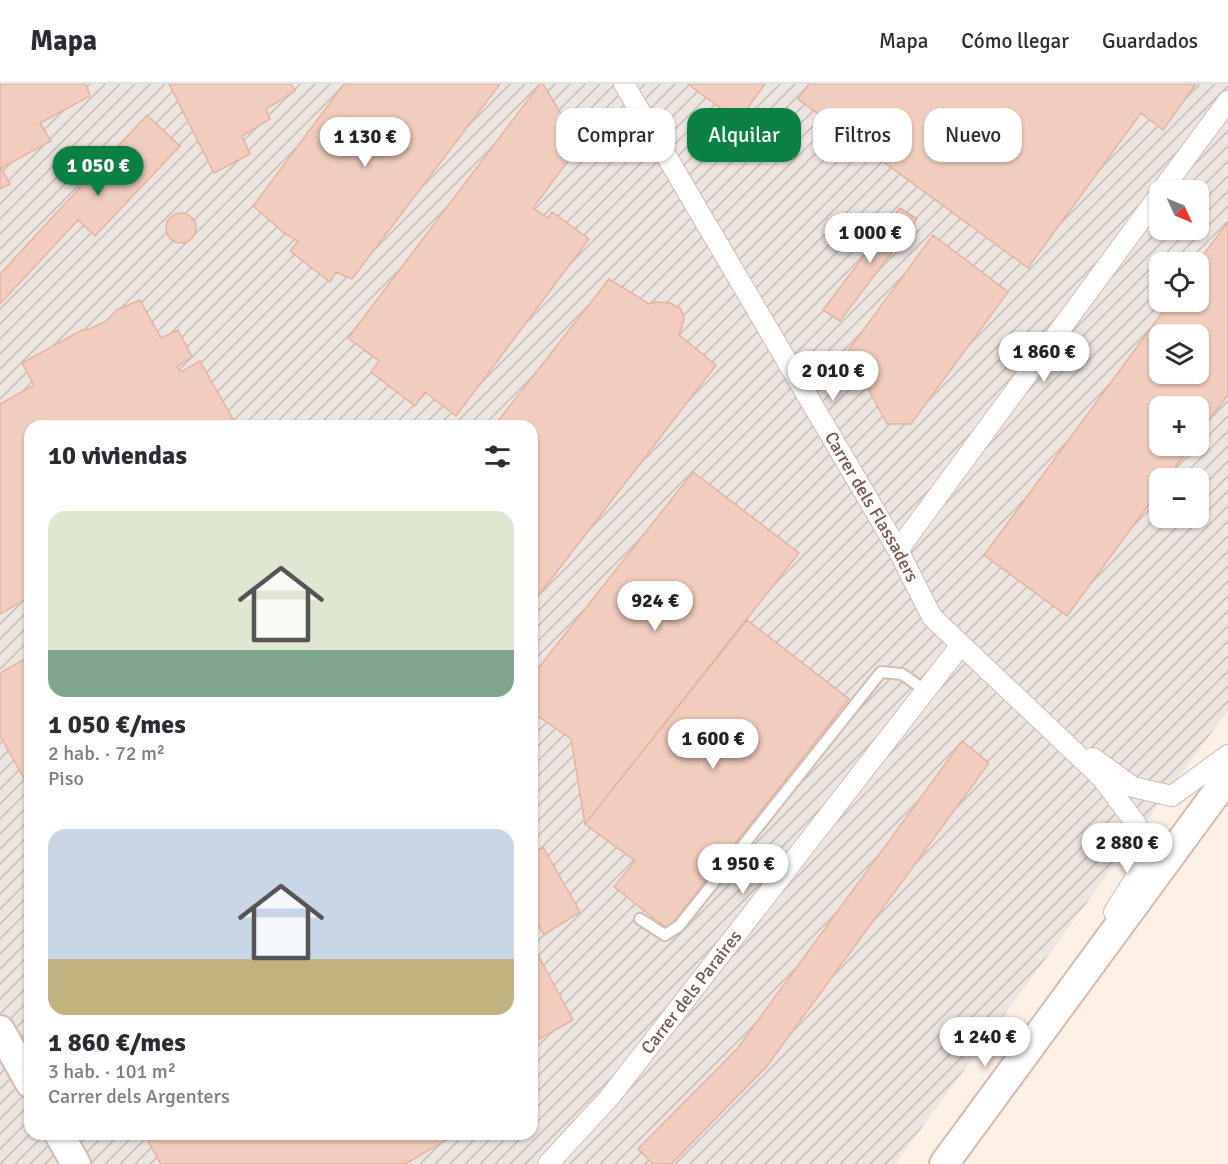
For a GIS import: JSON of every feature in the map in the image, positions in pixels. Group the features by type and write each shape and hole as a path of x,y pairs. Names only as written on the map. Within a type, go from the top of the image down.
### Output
{"main road":[{"path":"944,1164 1228,777"},
{"path":"0,1030 24,1072"},
{"path":"62,1140 76,1164"}],"street":[{"name":"Carrer dels Flassaders","path":"624,84 898,550 932,617 1101,778 1137,825 1142,845 1137,875 1064,1000"},
{"path":"1169,180 1228,101"},
{"path":"898,550 1149,209"},
{"name":"Carrer dels Paraires","path":"548,1164 609,1098 961,645"},
{"name":"Carrer dels Flassaders","path":"1040,721 1133,787 1172,796 1228,755"}],"lane":[{"path":"640,919 665,935 680,926 881,672 902,674 926,691"}],"shaded area":[{"path":"0,84 1228,84 1228,710 895,1164 0,1164"}],"building":[{"path":"0,84 86,84 90,96 40,123 51,141 1,168 10,184 0,189"},
{"path":"169,84 291,84 295,91 266,109 270,119 242,136 250,154 214,173"},
{"path":"344,84 500,84 352,279 336,272 330,282 290,251 298,241 284,233 253,206"},
{"path":"540,84 543,84 558,108 556,162 567,162 533,208 548,218 552,212 589,239 456,416 425,392 415,406 371,372 379,361 348,338"},
{"path":"688,84 765,84 747,108 720,108"},
{"path":"809,84 1196,84 1163,130 1141,113 1028,268 884,162 912,162 912,108 813,108 813,110 798,99"},
{"path":"147,115 180,146 95,236 78,220 0,304 0,274"},
{"path":"900,208 917,219 840,321 823,310"},
{"path":"181,213 192,217 196,228 192,239 181,243 170,239 166,228 170,217"},
{"path":"1228,222 1228,395 1209,420 1209,396 1149,396 1149,456 1184,456 1174,468 1149,468 1149,504 1067,616 984,555 1149,331 1149,384 1209,384 1209,324 1154,324 1163,312 1209,312 1209,252 1206,252"},
{"path":"933,235 1008,292 911,424 887,424 848,351"},
{"path":"609,279 649,304 670,303 681,309 684,319 679,335 716,365 538,596 538,420 499,420"},
{"path":"140,300 161,338 178,330 192,357 177,367 181,372 200,361 234,420 24,420 24,600 0,614 0,404 34,385 22,363 82,330 90,329 106,321 117,310"},
{"path":"693,472 799,553 585,824 571,739 538,716 538,668"},
{"path":"747,620 849,699 668,929 614,887 635,861 585,824"},
{"path":"24,659 24,778 0,736 0,673"},
{"path":"962,741 989,763 767,1066 671,1164 653,1164 638,1149 737,1049"},
{"path":"543,847 580,912 544,935 538,925 538,850"},
{"path":"538,955 573,1020 538,1040"},
{"path":"147,1140 446,1140 405,1164 161,1164"}]}
